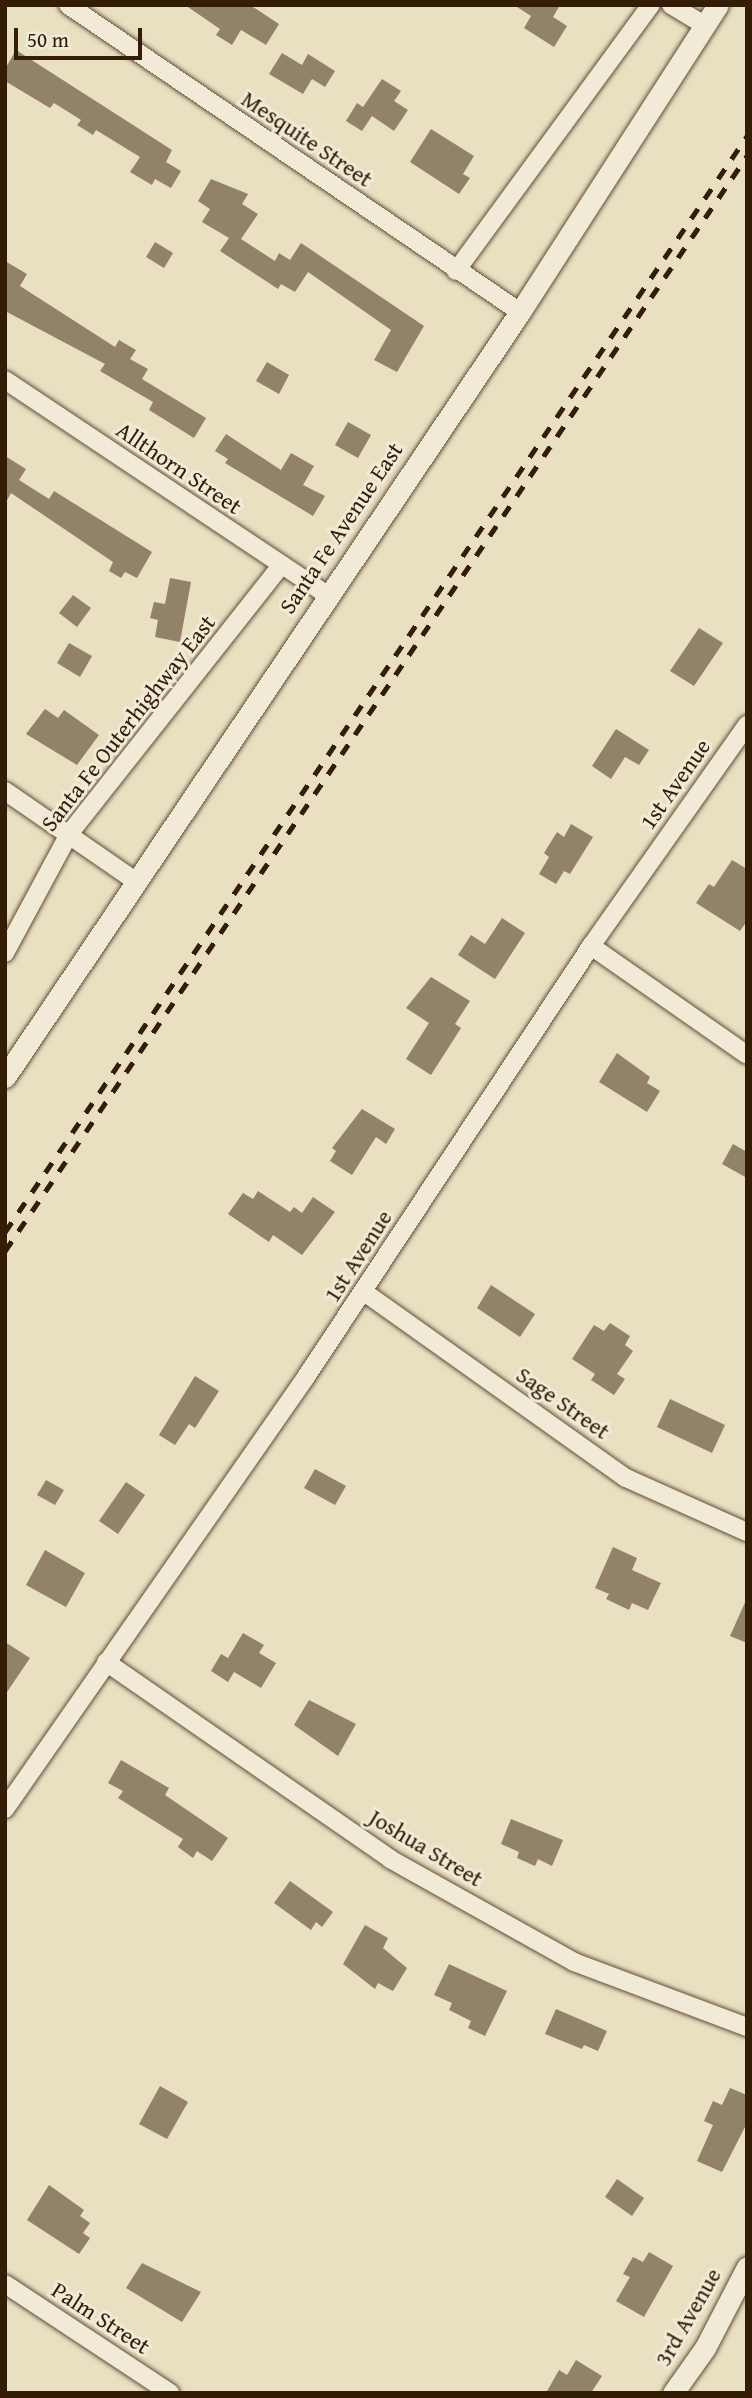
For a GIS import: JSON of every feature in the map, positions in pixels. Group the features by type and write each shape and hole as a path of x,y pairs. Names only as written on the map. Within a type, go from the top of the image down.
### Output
{"street":[{"name":"Mesquite Street","path":"68,5 520,312"},
{"path":"456,271 651,5"},
{"path":"671,5 704,25"},
{"name":"Santa Fe Avenue East","path":"5,1077 520,312 718,5"},
{"name":"Allthorn Street","path":"5,380 327,596"},
{"name":"Santa Fe Outerhighway East","path":"5,953 69,834 281,566"},
{"name":"1st Avenue","path":"5,1810 364,1292 591,946 747,725"},
{"path":"5,791 137,882"},
{"path":"591,946 747,1055"},
{"name":"Sage Street","path":"364,1292 626,1478 747,1532"},
{"name":"Joshua Street","path":"106,1662 390,1859 573,1962 747,2027"},
{"name":"3rd Avenue","path":"673,2393 705,2348 747,2267"},
{"name":"Palm Street","path":"5,2284 170,2393"}],"building":[{"path":"185,5 250,5 279,24 266,45 241,30 232,45 216,35 220,29"},
{"path":"514,5 560,5 553,17 567,26 554,47 524,28 531,16"},
{"path":"16,50 172,150 166,162 181,171 171,188 155,179 152,185 130,172 140,157 96,130 93,135 77,125 81,120 54,103 50,108 5,81 5,69"},
{"path":"282,53 302,65 308,54 335,71 325,87 312,79 303,94 269,74"},
{"path":"382,79 401,91 394,101 408,110 394,131 372,116 362,131 346,121 357,103 363,107"},
{"path":"431,129 474,156 463,174 470,178 459,194 410,162"},
{"path":"211,179 248,194 242,204 258,214 241,239 275,261 279,253 290,260 301,243 424,326 397,372 374,360 391,330 308,272 295,292 281,284 278,289 220,251 229,238 202,222 210,209 198,201"},
{"path":"155,242 173,253 164,268 146,257"},
{"path":"5,261 27,274 20,286 115,347 119,340 136,350 130,359 148,369 142,379 206,418 194,438 149,410 153,402 100,371 105,364 5,311"},
{"path":"267,362 289,375 279,394 256,381"},
{"path":"348,422 371,435 358,458 335,445"},
{"path":"226,434 281,470 291,453 314,466 303,485 325,496 313,516 225,463 228,459 215,451"},
{"path":"5,456 26,469 19,480 49,499 54,491 152,552 137,578 125,572 121,578 109,571 113,562 11,493 5,504"},
{"path":"170,578 191,582 180,642 155,637 158,620 150,618 154,602 165,604"},
{"path":"73,595 91,608 77,627 59,613"},
{"path":"699,628 723,643 694,686 670,671"},
{"path":"69,643 92,656 80,677 57,663"},
{"path":"45,709 58,718 64,710 99,735 77,765 26,734"},
{"path":"616,729 649,750 639,765 625,757 611,779 592,766"},
{"path":"571,824 593,837 570,874 564,871 556,884 539,874 549,857 544,853 557,832 564,837"},
{"path":"732,860 747,869 747,921 740,931 696,903 709,884 714,887"},
{"path":"502,918 525,933 495,979 458,955 471,935 485,944"},
{"path":"431,977 470,1001 455,1024 461,1028 431,1075 406,1059 429,1023 406,1008"},
{"path":"617,1053 650,1077 647,1083 660,1091 647,1112 599,1082"},
{"path":"362,1109 395,1129 386,1144 376,1137 352,1175 330,1161 336,1151 332,1148"},
{"path":"733,1144 747,1152 747,1178 722,1164"},
{"path":"258,1191 290,1212 294,1207 302,1213 313,1197 335,1212 302,1255 273,1235 269,1242 228,1214 243,1193 253,1199"},
{"path":"491,1285 535,1314 520,1337 477,1308"},
{"path":"610,1323 630,1336 625,1345 633,1351 617,1374 625,1379 614,1395 591,1380 595,1374 572,1359 594,1325 604,1331"},
{"path":"195,1376 219,1391 195,1428 189,1424 175,1445 159,1435"},
{"path":"670,1399 725,1425 712,1453 657,1427"},
{"path":"315,1469 346,1486 335,1505 304,1488"},
{"path":"46,1480 64,1490 55,1505 37,1495"},
{"path":"126,1482 145,1495 118,1534 99,1521"},
{"path":"613,1547 637,1558 632,1570 661,1583 648,1610 632,1603 629,1610 606,1599 609,1594 595,1588"},
{"path":"45,1550 85,1573 66,1607 26,1585"},
{"path":"747,1598 747,1643 730,1636"},
{"path":"243,1633 264,1645 259,1653 276,1663 261,1688 234,1672 228,1682 211,1671 221,1654 228,1658"},
{"path":"5,1642 30,1658 5,1695"},
{"path":"309,1700 356,1724 338,1756 294,1725"},
{"path":"121,1760 169,1788 165,1795 228,1838 212,1861 197,1851 193,1858 178,1847 183,1839 118,1798 123,1791 108,1783"},
{"path":"511,1819 563,1840 552,1866 538,1859 535,1866 517,1858 519,1852 501,1844"},
{"path":"290,1881 333,1912 322,1927 316,1922 311,1930 274,1903"},
{"path":"365,1925 388,1938 383,1948 407,1968 393,1991 378,1983 375,1989 343,1964"},
{"path":"449,1964 507,1991 485,2036 468,2028 471,2021 449,2010 452,2003 434,1995"},
{"path":"556,2009 607,2031 598,2051 584,2045 582,2049 545,2034"},
{"path":"160,2086 188,2102 167,2139 139,2124"},
{"path":"730,2088 747,2095 747,2123 722,2172 697,2161 713,2125 704,2121 713,2101 722,2105"},
{"path":"617,2179 644,2198 632,2216 605,2197"},
{"path":"49,2185 84,2210 80,2216 90,2223 83,2233 90,2238 79,2254 27,2220"},
{"path":"649,2252 673,2266 644,2317 616,2301 630,2277 623,2274 633,2257 643,2262"},
{"path":"142,2263 201,2292 182,2322 126,2288"},
{"path":"576,2360 602,2376 591,2393 546,2393 559,2370 567,2375"}],"railway":[{"path":"5,1232 747,136"},
{"path":"5,1251 747,156"}]}
